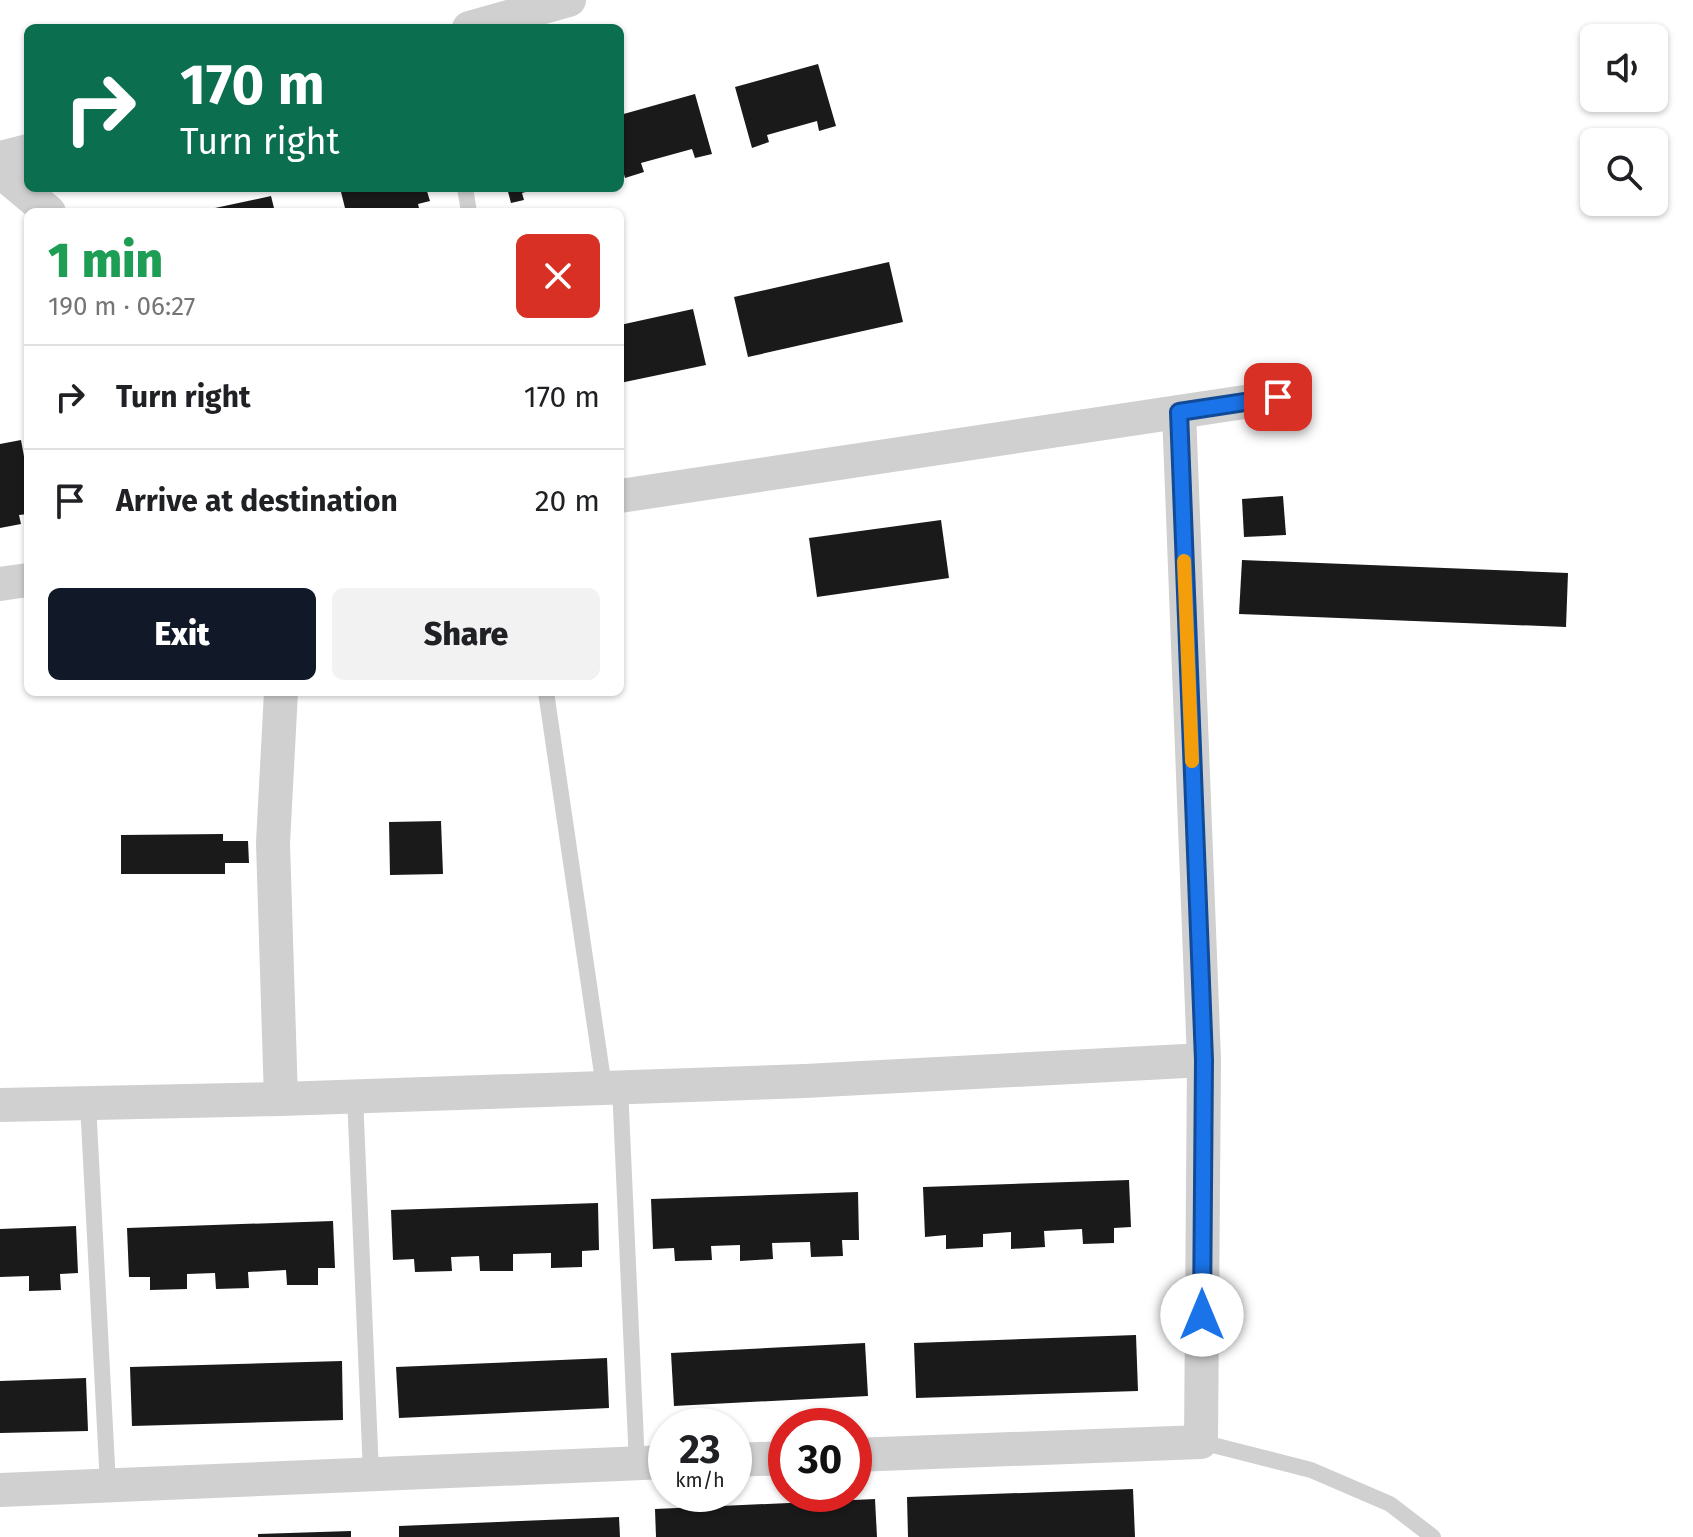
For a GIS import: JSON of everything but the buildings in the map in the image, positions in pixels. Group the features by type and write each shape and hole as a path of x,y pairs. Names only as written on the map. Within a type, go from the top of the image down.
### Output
{"street":[{"path":"483,24 569,0"},
{"path":"0,158 24,152"},
{"path":"0,171 24,191"},
{"path":"25,192 44,208"},
{"path":"624,495 1278,397"},
{"path":"872,1454 1201,1442 1204,1060 1179,412"},
{"path":"0,584 24,581"},
{"path":"281,696 273,843 281,1099"},
{"path":"0,1105 805,1081 1204,1060"},
{"path":"0,1490 648,1463"}],"lane":[{"path":"547,696 612,1087 648,1434"},
{"path":"355,1096 371,1473"},
{"path":"88,1103 108,1485"},
{"path":"1201,1442 1311,1470 1390,1504 1433,1537"}],"slow traffic":[{"path":"1184,561 1192,761"}],"route":[{"path":"1202,1315 1204,1060 1179,412 1278,397"}]}
